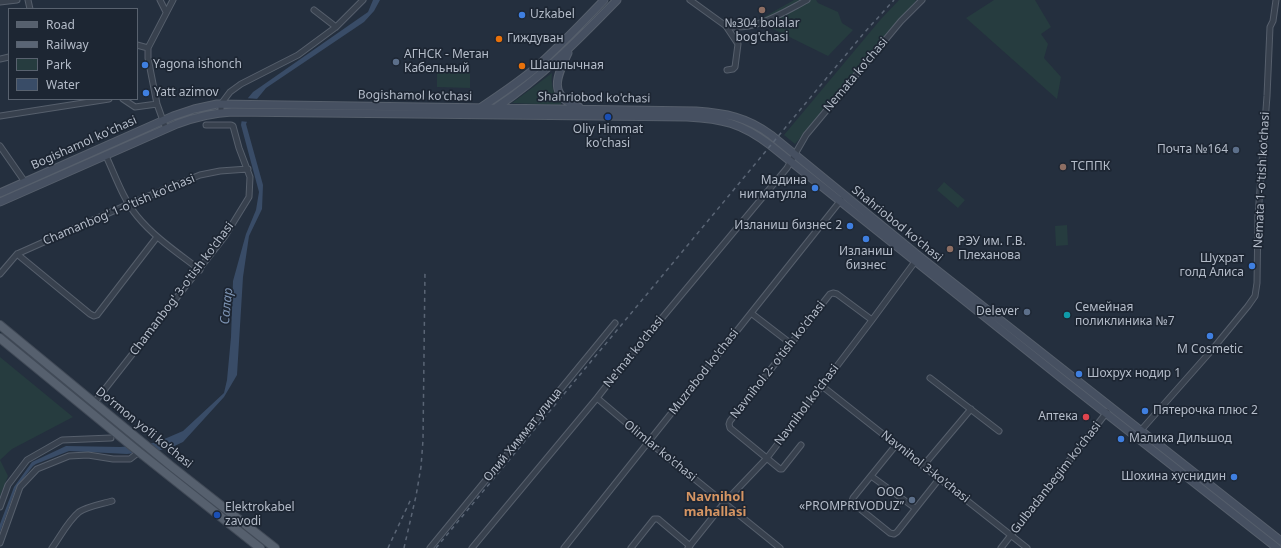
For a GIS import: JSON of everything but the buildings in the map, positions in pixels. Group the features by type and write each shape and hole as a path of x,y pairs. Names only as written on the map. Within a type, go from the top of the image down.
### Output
{"main road":[{"path":"485,115 542,74 571,48 617,0"},
{"path":"480,108 534,69 554,51 603,1 608,9"},
{"path":"571,48 558,73 558,88 561,96 567,102 574,106 587,109"},
{"name":"Bogishamol ko'chasi","path":"0,193 163,120 194,109 221,104 418,111 485,115"},
{"name":"Shahriobod ko'chasi","path":"480,108 496,108 522,112 720,120 749,131 842,198"},
{"name":"Bogishamol ko'chasi","path":"0,202 195,117 221,112 261,113 418,111 480,108 485,115"},
{"name":"Shahriobod ko'chasi","path":"485,115 587,109 696,111 742,118 757,125 795,155 842,198 1106,414 1277,548"},
{"name":"Shahriobod ko'chasi","path":"917,259 1111,407 1281,541"},
{"name":"Do‘rmon yo‘li ko‘chasi","path":"0,325 193,484 275,548"},
{"name":"Do‘rmon yo‘li ko‘chasi","path":"0,338 187,491 260,548"},
{"path":"187,491 193,484"}],"street":[{"path":"0,2 17,0"},
{"path":"160,0 166,12"},
{"path":"166,129 157,104 148,58 148,48 173,0"},
{"path":"221,112 221,104 230,92 241,84 298,55 336,27 363,0"},
{"path":"690,0 726,26 738,44 735,67 727,70"},
{"path":"726,26 734,28 751,26 807,0"},
{"name":"Nemata ko'chasi","path":"795,155 806,135 901,21 922,0"},
{"name":"Nemata 1-o'tish ko'chasi","path":"1135,437 1211,351 1255,296 1257,283 1258,216 1267,96 1270,27 1273,21 1276,0"},
{"path":"314,10 336,27"},
{"path":"138,45 148,48"},
{"path":"0,116 103,100"},
{"path":"124,100 134,107 157,104"},
{"name":"Chamanbog' 3-o'tish ko'chasi","path":"94,403 200,270 225,236 249,197 250,177 233,126 206,125"},
{"path":"0,146 25,182"},
{"name":"Ne'mat ko'chasi","path":"472,548 787,168 795,155"},
{"path":"106,156 129,204 136,215 157,237 200,270"},
{"name":"Chamanbog' 1-o'tish ko'chasi","path":"0,274 17,254 129,204 200,175 220,171 248,169"},
{"name":"Muzrabod ko'chasi","path":"564,548 842,198"},
{"path":"17,254 94,316 97,315 157,237"},
{"name":"Navnihol ko'chasi","path":"689,547 724,503 767,458 917,259"},
{"name":"Navnihol 2- o'tish ko'chasi","path":"801,445 780,470 730,428 729,424 790,343 830,294 837,294 872,320"},
{"path":"751,313 790,343"},
{"name":"Олий Химмат улица","path":"430,548 615,322"},
{"path":"930,378 999,431"},
{"name":"Navnihol 3-ko'chasi","path":"822,386 1028,548"},
{"name":"Olimlar ko'chasi","path":"597,398 780,548"},
{"name":"Gulbadanbegim ko'chasi","path":"1001,548 1111,407"},
{"path":"923,466 971,409"},
{"path":"0,507 8,485 27,460 62,440 111,438"},
{"path":"896,445 852,501 890,533 894,534 897,532 939,479"},
{"path":"0,543 20,487 37,469 69,456 88,455 113,459 130,459 139,452"},
{"path":"871,476 915,508"},
{"path":"52,548 72,519 80,512 112,501"},
{"path":"631,548 656,518 689,547"}],"green space":[{"path":"794,0 816,0 818,3 838,12 842,23 853,30 828,56 757,21"},
{"path":"899,0 916,1 892,27 795,144 784,135 881,19"},
{"path":"994,0 1035,0 1051,27 1041,34 1048,44 1044,58 1061,77 1057,99 966,18"},
{"path":"437,70 470,71 470,88 437,87"},
{"path":"552,73 553,88 558,98 561,100 561,105 512,103"},
{"path":"944,182 965,200 958,208 937,190"},
{"path":"1067,225 1068,245 1056,246 1055,226"},
{"path":"0,357 73,417 12,449 0,460"},
{"path":"0,460 8,476 0,496"}],"water":[{"name":"Салар","path":"373,0 380,0 374,11 364,22 266,88 257,99 246,124 263,185 262,209 249,236 243,277 237,375 224,397 183,442 168,449 127,454 69,451 36,464 16,488 0,532 0,524 14,487 32,462 66,446 121,447 153,443 162,440 183,431 224,393 227,380 231,337 233,281 246,234 256,210 259,192 241,125 243,112 248,98 253,92 368,12"}],"pier":[{"path":"245,98 259,99 249,122 239,121"}],"railway":[{"path":"436,548 864,33 894,0"},
{"path":"404,548 421,467 423,440 425,270"},
{"path":"388,548 411,499"}],"place":[{"name":"№304 bolalar bog'chasi","path":"762,10"},
{"name":"Uzkabel","path":"522,15"},
{"name":"Гиждуван","path":"499,39"},
{"name":"АГНСК - Метан Кабельный","path":"396,62"},
{"name":"Yagona ishonch","path":"145,65"},
{"name":"Шашлычная","path":"522,66"},
{"name":"Yatt azimov","path":"146,93"},
{"name":"Oliy Himmat ko'chasi","path":"608,117"},
{"name":"Почта №164","path":"1236,150"},
{"name":"ТСППК","path":"1063,167"},
{"name":"Мадина нигматулла","path":"815,188"},
{"name":"Изланиш бизнес 2","path":"850,226"},
{"name":"Изланиш бизнес","path":"866,239"},
{"name":"РЭУ им. Г.В. Плеханова","path":"950,249"},
{"name":"Шухрат голд Алиса","path":"1252,266"},
{"name":"Delever","path":"1027,312"},
{"name":"Cемейная поликлиника №7","path":"1067,315"},
{"name":"M Cosmetic","path":"1210,336"},
{"name":"Шохрух нодир 1","path":"1079,374"},
{"name":"Пятерочка плюс 2","path":"1145,411"},
{"name":"Аптека","path":"1086,417"},
{"name":"Малика Дильшод","path":"1121,439"},
{"name":"Шохина хуснидин","path":"1234,477"},
{"name":"ООО «PROMPRIVODUZ”","path":"912,500"},
{"name":"Elektrokabel zavodi","path":"217,515"}],"district":[{"name":"Navnihol mahallasi","path":"715,504"}]}
